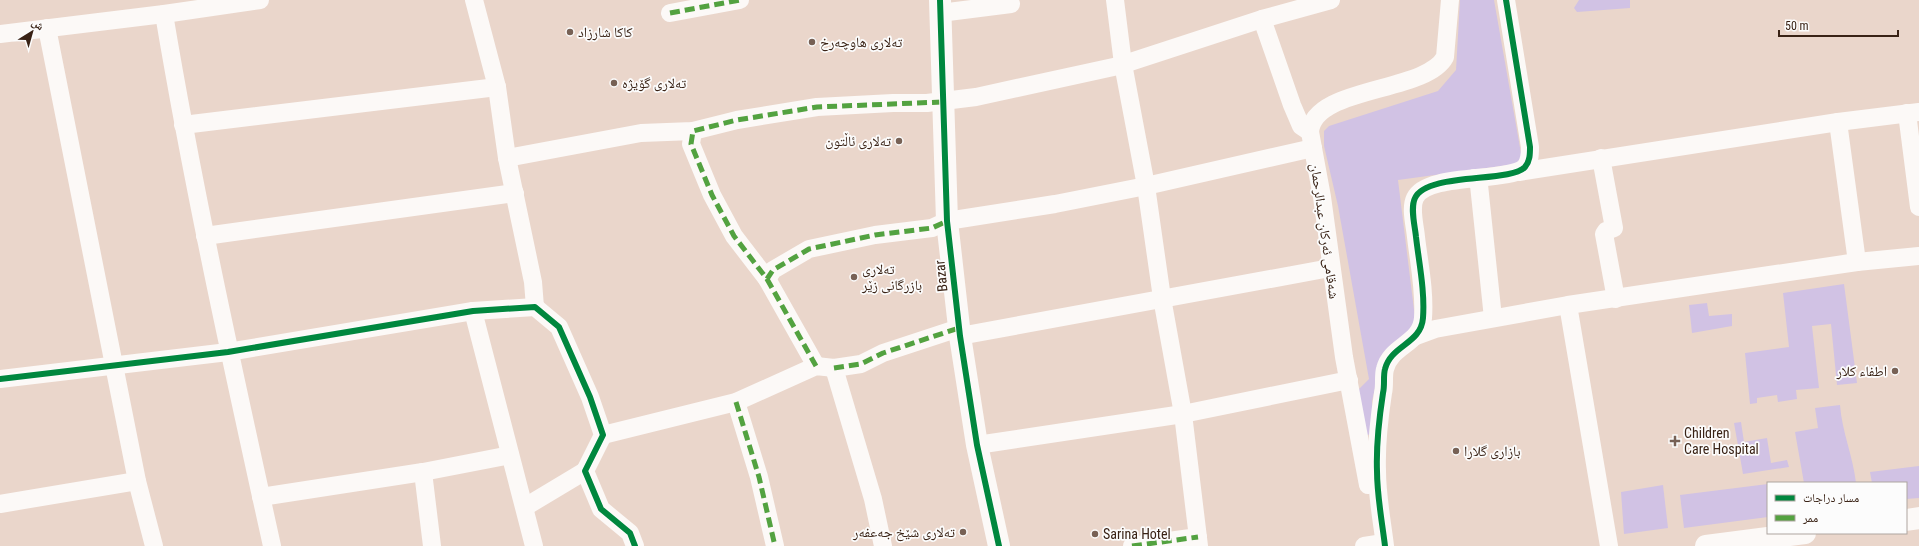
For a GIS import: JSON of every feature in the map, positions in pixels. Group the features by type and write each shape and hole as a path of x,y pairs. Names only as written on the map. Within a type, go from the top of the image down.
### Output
{"main road":[{"name":"Bazar","path":"940,7 947,221 960,332 977,445 999,546"},
{"path":"1907,520 1919,518"},
{"path":"1706,546 1797,534"}],"street":[{"path":"0,34 164,14 225,3 260,0"},
{"path":"474,0 497,87 507,158 533,282 535,307"},
{"path":"670,13 740,0"},
{"path":"1116,0 1123,64 1146,186 1162,298 1183,414 1198,541 1132,546"},
{"path":"507,158 641,133 693,131 737,120 817,107 942,102 991,94 1123,64 1262,19 1331,0"},
{"path":"1312,140 1310,124 1318,114 1330,106 1356,96 1426,74 1441,64 1445,57 1450,0"},
{"path":"1506,0 1530,147 1530,159 1525,167 1518,172"},
{"path":"940,7 1011,4"},
{"path":"164,14 183,125 228,352 272,546"},
{"path":"1262,19 1292,105 1301,126 1312,140"},
{"path":"47,28 115,365 136,481 154,546"},
{"path":"183,125 497,87"},
{"path":"1416,336 1421,328 1423,319 1423,301 1414,214 1414,200 1424,188 1474,178 1600,158 1913,112 1919,207"},
{"path":"1838,122 1857,262"},
{"path":"693,131 691,144 712,195 734,236 767,279 816,366"},
{"path":"767,279 773,270 809,249 875,235 932,228 947,221 1055,204 1146,186 1312,140"},
{"name":"شەقامی ئەرکان عبدالرحمان","path":"1312,140 1345,363 1377,472 1376,545"},
{"path":"1600,158 1614,228 1607,229 1604,234 1616,299"},
{"path":"1474,178 1479,185 1493,318"},
{"path":"205,236 515,194"},
{"name":"شەقامی ئەرکان عبدالرحمان","path":"1370,445 1379,416 1384,391 1384,369 1389,358 1396,350 1416,336 1434,329 1568,305 1857,262 1919,256"},
{"path":"603,435 736,402 816,366 834,368 861,364 883,353 960,332 1330,268"},
{"path":"1568,305 1609,546"},
{"path":"0,379 228,352 473,311 535,307 559,327 590,397 603,435 585,471 525,507"},
{"path":"473,311 534,546"},
{"path":"834,368 873,499 883,546"},
{"path":"977,445 1183,414 1349,380"},
{"path":"736,402 759,477 776,546"},
{"path":"261,496 422,472 510,455"},
{"path":"585,471 601,509 630,533 635,546"},
{"path":"422,472 432,546"},
{"path":"0,504 136,481"}],"shaded area":[{"path":"1460,0 1494,0 1522,159 1516,164 1398,180 1416,326 1376,384 1372,401 1372,434 1367,435 1358,390 1369,379 1338,206 1324,146 1324,131 1329,126 1438,91 1456,70"},
{"path":"1579,0 1630,0 1630,8 1577,12 1574,8"},
{"path":"1844,284 1857,383 1837,385 1831,324 1812,326 1819,388 1796,390 1797,399 1778,402 1777,395 1757,398 1757,403 1750,404 1745,353 1789,347 1783,293"},
{"path":"1707,303 1709,316 1732,314 1732,326 1692,333 1689,305"},
{"path":"1840,405 1856,482 1804,482 1795,432 1818,428 1815,408"},
{"path":"1741,422 1744,442 1767,438 1771,463 1787,460 1789,467 1743,474 1734,423"},
{"path":"1919,466 1919,498 1907,499 1907,482 1872,482 1870,472"},
{"path":"1767,484 1767,517 1684,528 1680,495"},
{"path":"1663,485 1668,528 1624,534 1621,492"}],"marked path":[{"path":"670,13 740,0"},
{"path":"942,102 817,107 737,120 693,131 691,144 712,195 734,236 767,279 773,270 809,249 875,235 932,228 947,221"},
{"path":"767,279 816,366"},
{"path":"834,368 861,364 883,353 959,328"},
{"path":"736,402 759,477 775,546"},
{"path":"1132,546 1198,537"}],"cycle path":[{"path":"940,0 947,221 960,336 977,445 999,546"},
{"path":"1385,546 1378,490 1377,461 1378,432 1384,390 1384,372 1388,361 1393,355 1417,334 1421,327 1423,318 1422,287 1413,212 1415,198 1423,190 1435,184 1517,172 1525,167 1528,162 1530,147 1506,0"},
{"path":"0,379 228,352 473,311 535,307 559,327 590,397 603,435 585,471 601,509 630,533 635,546"}],"place":[{"name":"كاكا شارزاد","path":"570,32"},
{"name":"تەلاری هاوچەرخ","path":"812,42"},
{"name":"تەلاری گۆیژە","path":"614,83"},
{"name":"تەلاری ئاڵتون","path":"899,141"},
{"name":"تەلاری بازرگانی زێر","path":"854,277"},
{"name":"اطفاء كلار","path":"1895,371"},
{"name":"Children Care Hospital","path":"1675,441"},
{"name":"بازاری گلارا","path":"1456,451"},
{"name":"تەلاری شێخ جەعفەر","path":"963,532"},
{"name":"Sarina Hotel","path":"1095,534"}]}
